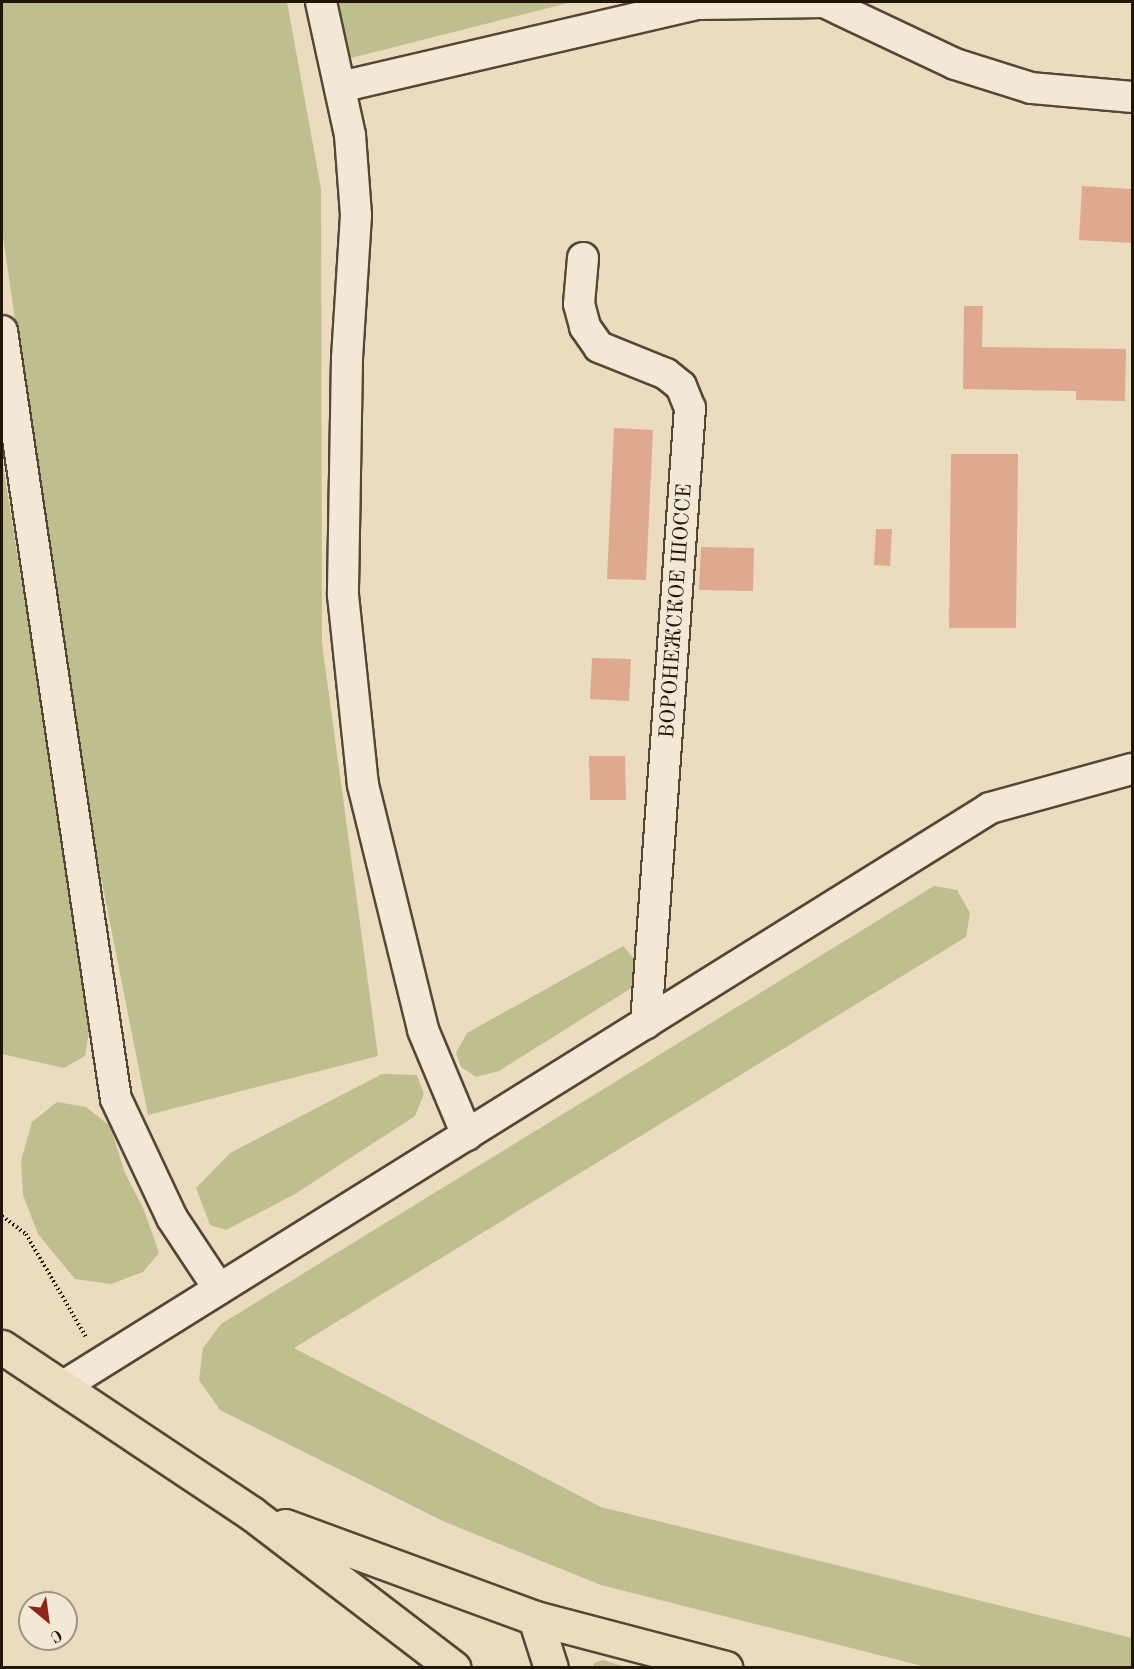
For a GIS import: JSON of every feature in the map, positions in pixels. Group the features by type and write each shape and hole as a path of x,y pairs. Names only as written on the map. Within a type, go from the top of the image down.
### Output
{"main road":[{"path":"2,1347 251,1513 454,1668"},
{"path":"251,1513 535,1618 726,1668"},
{"path":"387,1617 386,1594 391,1585 404,1579 421,1577"},
{"path":"535,1618 551,1668"}],"street":[{"path":"321,2 350,135 356,215 347,359 343,595 363,785 423,1030 467,1135"},
{"path":"340,87 698,4 824,2 955,64 1031,88 1132,97"},
{"name":"ВОРОНЕЖСКОЕ ШОССЕ","path":"583,258 579,304 585,327 599,347 666,374 681,386 690,408 646,1023"},
{"path":"2,331 116,1099 172,1218 219,1289"},
{"path":"62,1388 990,808 1132,769"}],"path":[{"path":"2,1216 26,1234 101,1363"}],"green space":[{"path":"2,2 287,2 321,189 322,643 378,1056 148,1115 83,786 2,230"},
{"path":"333,2 572,2 343,60"},
{"path":"2,458 91,1019 85,1056 64,1068 2,1054"},
{"path":"934,886 957,890 970,913 966,937 294,1348 601,1507 1132,1638 1132,1667 926,1667 601,1585 445,1522 220,1410 199,1380 203,1348 221,1324"},
{"path":"623,946 637,962 636,985 499,1071 476,1077 461,1067 456,1053 467,1033"},
{"path":"382,1074 417,1075 424,1094 415,1116 295,1194 226,1230 210,1225 196,1188 230,1153"},
{"path":"57,1102 86,1107 110,1126 125,1173 144,1210 159,1253 143,1272 111,1284 75,1279 38,1234 23,1195 21,1161 32,1122"},
{"path":"603,1660 626,1667 593,1667 594,1663"}],"building":[{"path":"1082,186 1132,189 1132,243 1079,240"},
{"path":"964,306 983,306 982,347 1126,349 1125,401 1076,400 1076,391 963,389"},
{"path":"614,428 653,430 646,580 607,579"},
{"path":"951,454 1018,454 1016,628 949,628"},
{"path":"876,529 892,529 890,566 874,565"},
{"path":"701,547 754,548 753,591 699,590"},
{"path":"592,658 631,659 629,701 590,699"},
{"path":"589,756 625,756 626,800 590,800"}]}
